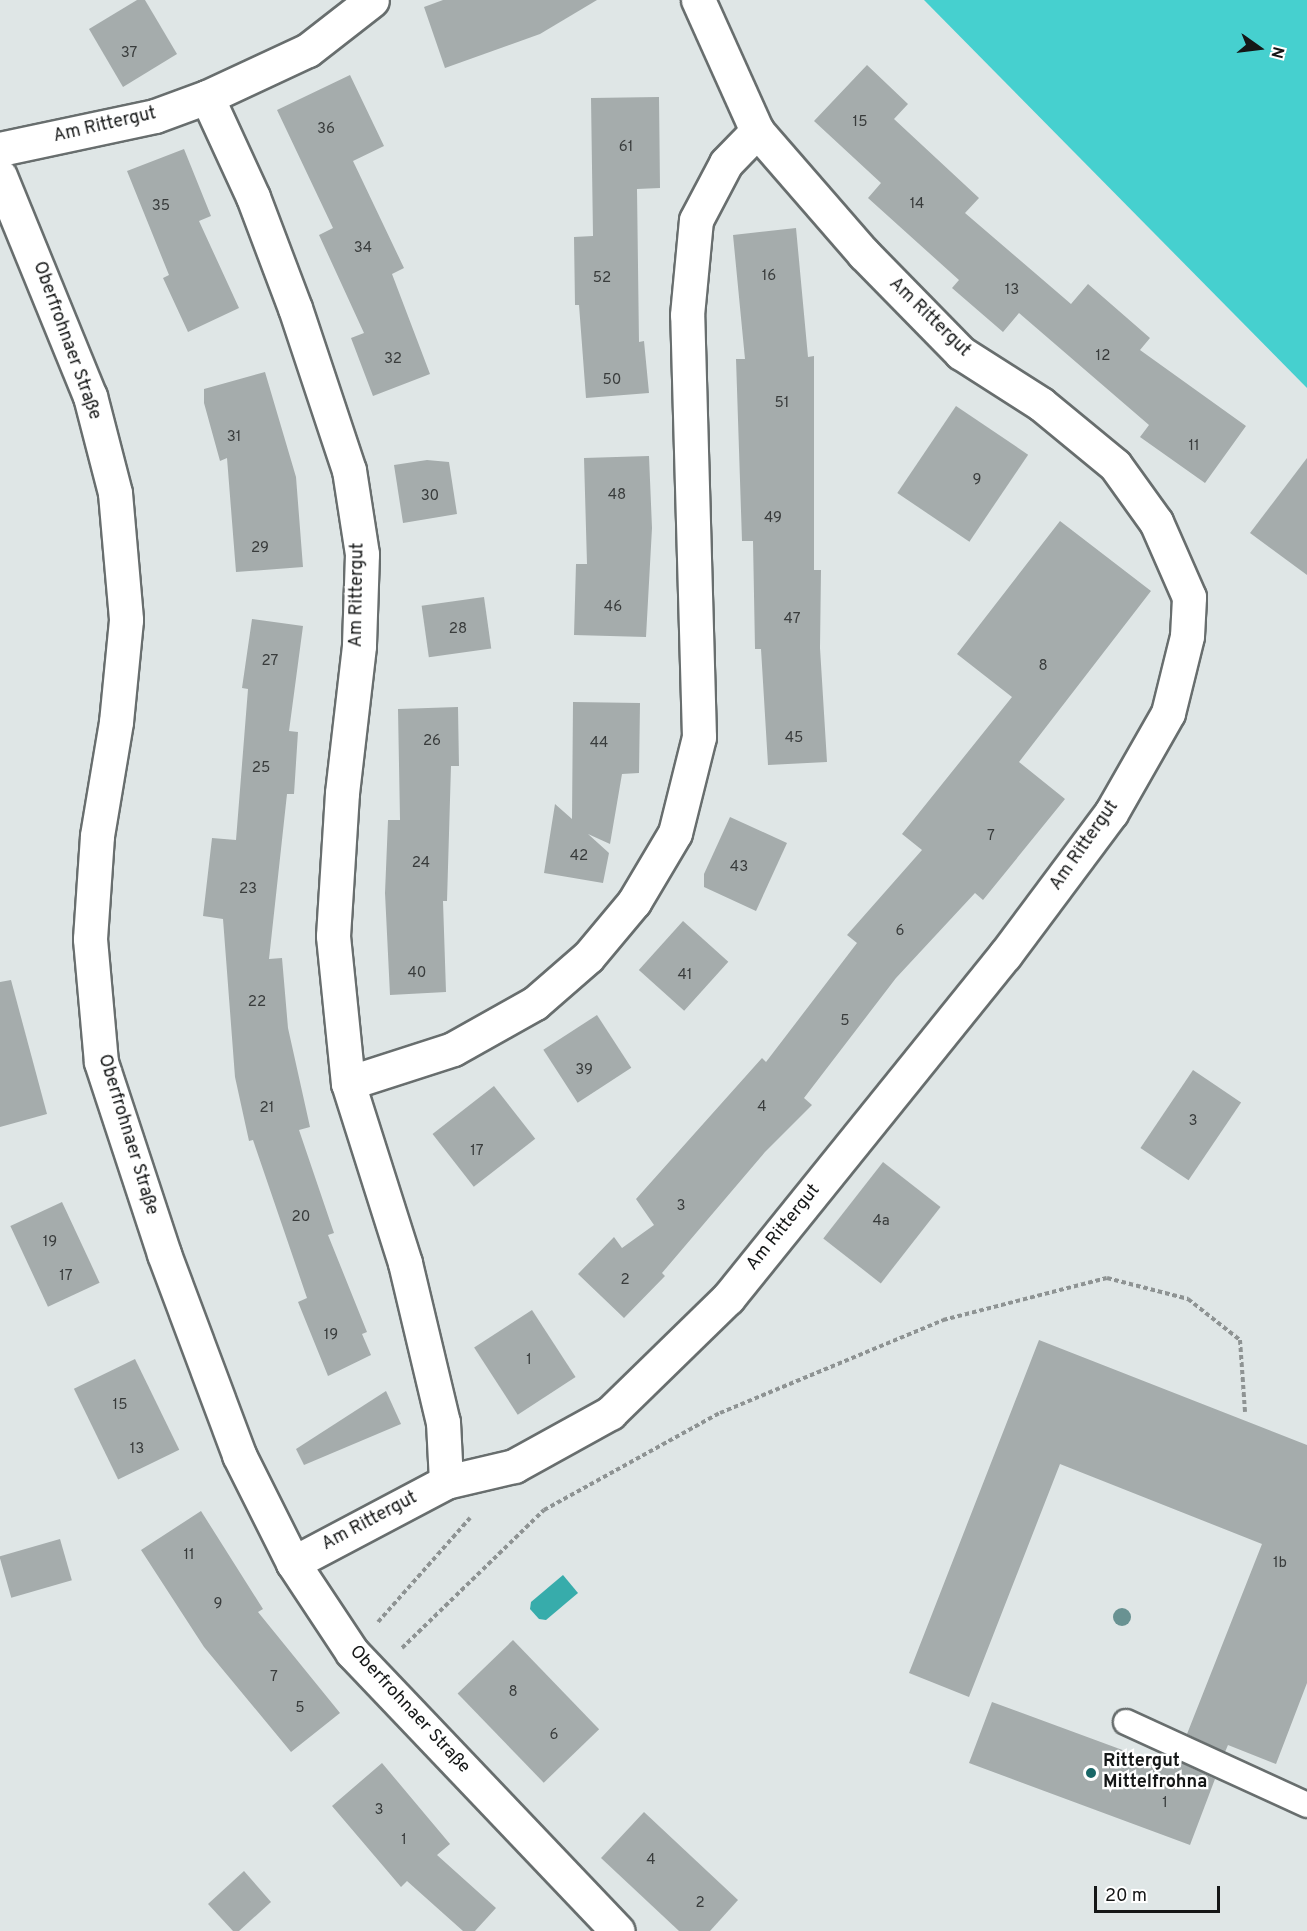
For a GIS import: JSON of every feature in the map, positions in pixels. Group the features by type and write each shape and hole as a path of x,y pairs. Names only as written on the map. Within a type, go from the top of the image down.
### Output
{"street":[{"name":"Am Rittergut","path":"0,149 155,116 207,97 308,50 372,0"},
{"name":"Am Rittergut","path":"293,1563 446,1482 514,1466 610,1413 736,1288 1005,955 1111,813 1167,713 1187,636 1189,597 1156,522 1115,465 1041,404 961,353 864,254 757,131 698,0"},
{"name":"Am Rittergut","path":"207,97 253,197 295,308 349,470 362,554 359,646 342,793 333,936 348,1083 405,1263 443,1422 446,1482"},
{"path":"348,1083 453,1049 535,1003 588,957 634,902 675,833 699,737 687,315 696,220 726,163 757,131"},
{"name":"Oberfrohnaer Straße","path":"0,176 90,396 115,493 126,620 116,722 97,836 90,939 101,1062 164,1254 239,1455 293,1563 363,1664 618,1931"}],"lane":[{"path":"1126,1722 1307,1805"}],"path":[{"path":"363,1664 544,1510 720,1413 943,1320 1107,1278 1188,1299 1240,1340 1245,1412"},
{"path":"363,1664 514,1466"}],"shaded area":[{"path":"924,0 1307,0 1307,388"},
{"path":"563,1575 578,1593 546,1620 539,1619 530,1609 531,1602"}],"building":[{"path":"137,0 145,0 177,54 123,87 89,29"},
{"path":"443,0 597,0 540,34 445,68 424,7"},
{"path":"867,65 908,104 894,119 979,198 965,213 1071,304 1088,284 1150,338 1140,350 1246,426 1205,483 1140,437 1149,425 1019,313 1003,332 952,288 959,280 868,198 881,183 814,121"},
{"path":"350,75 384,146 353,161 404,268 392,274 430,374 373,396 351,338 364,333 319,235 333,228 277,110"},
{"path":"659,97 660,188 637,189 639,342 644,341 649,393 586,398 579,305 575,305 574,237 593,236 591,98"},
{"path":"184,149 211,216 199,221 239,308 188,332 163,278 169,275 127,171"},
{"path":"796,228 808,357 814,356 814,570 821,570 820,648 827,762 768,765 761,649 755,649 753,541 742,541 736,359 745,359 733,235"},
{"path":"265,372 296,477 303,567 236,572 227,458 220,461 204,403 204,389"},
{"path":"956,406 1028,455 969,542 897,493"},
{"path":"649,456 652,528 646,637 574,635 576,564 587,564 584,458"},
{"path":"1307,458 1307,575 1250,533"},
{"path":"427,460 449,462 457,514 403,523 394,465"},
{"path":"1060,521 1151,591 1019,762 1065,799 983,900 975,893 896,978 804,1098 812,1105 765,1152 662,1273 665,1276 624,1318 578,1274 614,1237 622,1248 654,1225 636,1199 762,1058 766,1062 857,943 847,935 922,850 902,834 1012,697 957,654"},
{"path":"484,597 491,648 429,657 422,606"},
{"path":"252,619 303,626 289,731 298,732 294,794 287,794 269,959 282,958 288,1028 310,1127 299,1130 334,1233 328,1235 367,1332 362,1334 371,1355 328,1376 298,1302 307,1298 253,1140 249,1141 235,1077 223,919 203,916 212,838 236,840 248,689 242,688"},
{"path":"573,702 640,703 639,773 622,774 610,844 588,834 609,853 603,883 544,873 555,804 572,819"},
{"path":"458,707 459,766 451,766 447,901 443,901 446,992 390,995 385,893 388,820 400,820 398,709"},
{"path":"730,817 787,843 756,911 704,887 704,874"},
{"path":"683,921 728,962 684,1011 639,970"},
{"path":"11,980 47,1114 0,1127 0,982"},
{"path":"597,1015 631,1068 578,1103 543,1050"},
{"path":"1193,1070 1241,1102 1189,1180 1140,1148"},
{"path":"494,1086 535,1139 474,1187 433,1134"},
{"path":"883,1162 941,1207 881,1283 823,1238"},
{"path":"62,1202 100,1283 48,1307 10,1226"},
{"path":"532,1310 576,1377 518,1415 474,1348"},
{"path":"1039,1340 1307,1445 1307,1683 1276,1764 1228,1745 1225,1752 1187,1734 1262,1544 1060,1464 969,1697 909,1673"},
{"path":"135,1359 179,1450 118,1480 74,1389"},
{"path":"386,1391 401,1424 304,1465 296,1449"},
{"path":"201,1511 263,1609 258,1612 340,1713 291,1752 204,1647 141,1550"},
{"path":"60,1539 72,1580 11,1598 0,1556"},
{"path":"513,1640 599,1729 544,1783 458,1693"},
{"name":"Rittergut Mittelfrohna","path":"992,1702 1174,1769 1177,1761 1215,1779 1190,1845 969,1763"},
{"path":"382,1763 450,1844 437,1855 496,1908 475,1931 463,1931 407,1881 401,1887 332,1806"},
{"path":"644,1812 738,1900 710,1931 679,1931 601,1858"},
{"path":"244,1871 271,1902 239,1931 233,1931 208,1904"}],"place":[{"name":"Rittergut Mittelfrohna","path":"1091,1773"}]}
